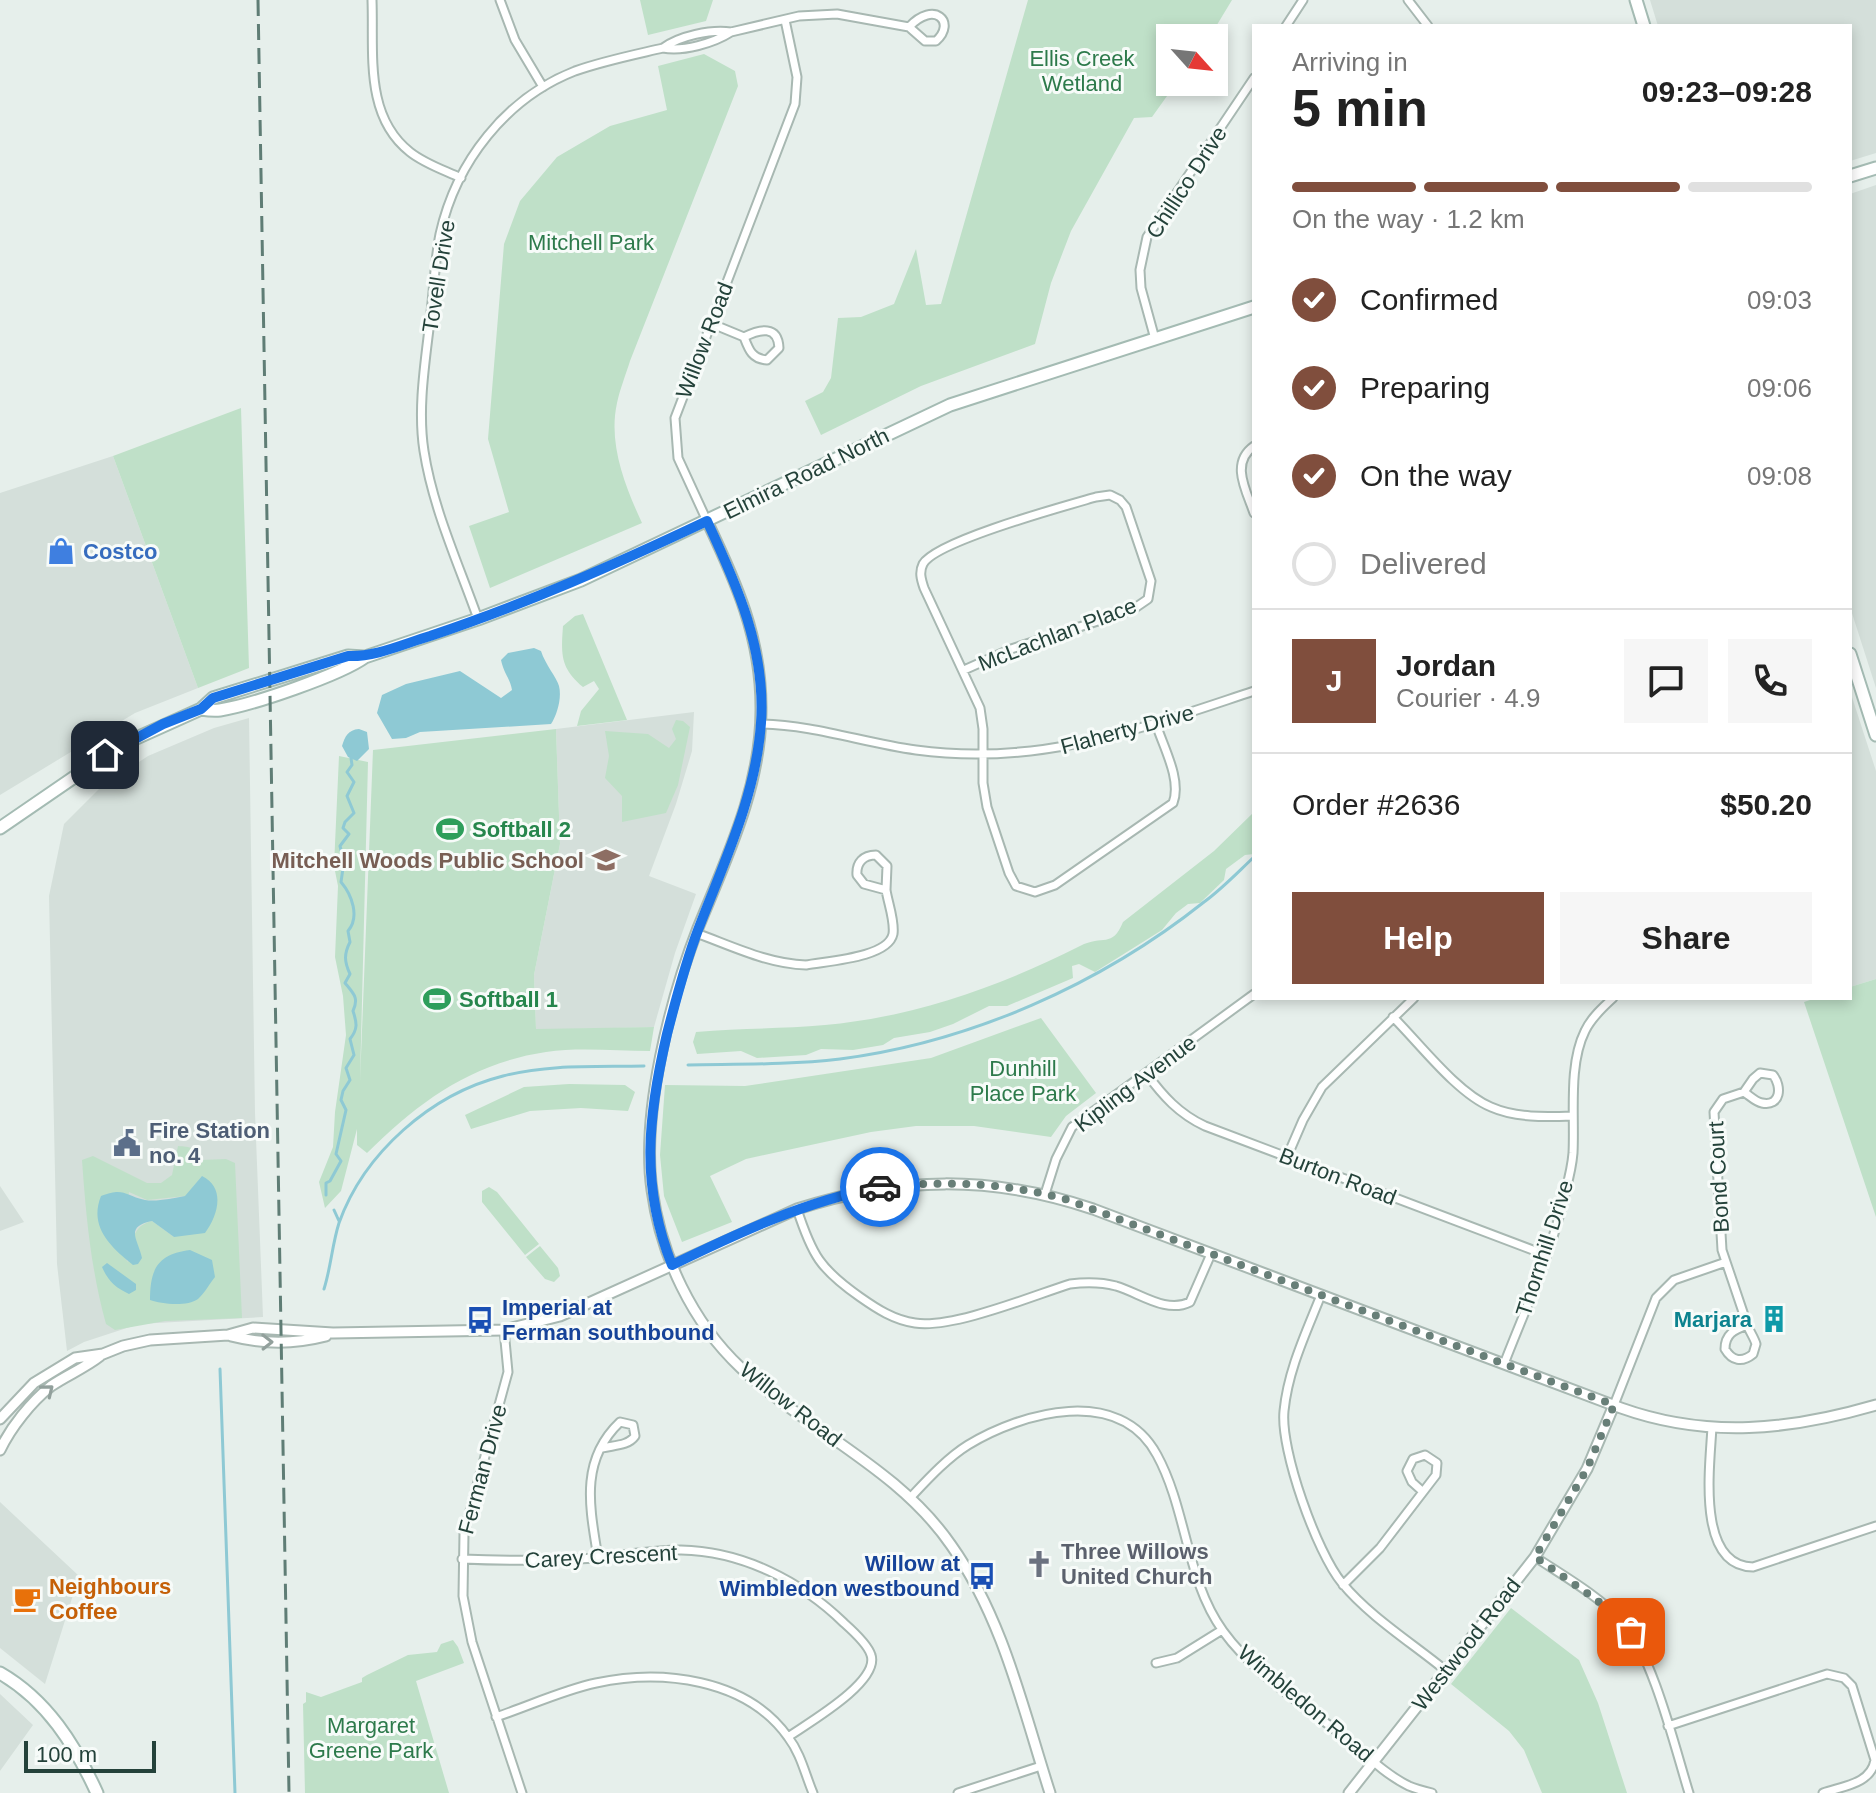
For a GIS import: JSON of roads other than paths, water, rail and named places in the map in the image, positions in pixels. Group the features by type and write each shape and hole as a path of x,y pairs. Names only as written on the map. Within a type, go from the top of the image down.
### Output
{"main road":[{"path":"1636,0 1643,24"},
{"path":"1852,175 1876,168"},
{"name":"Elmira Road North","path":"0,828 121,745 201,709 218,711 352,667 365,657 581,580 950,405 1252,308"},
{"path":"1852,660 1876,735"},
{"path":"1,1672 29,1694 66,1733 97,1793"}],"street":[{"path":"372,0 379,111 399,142 412,154 461,178"},
{"path":"500,0 511,33 543,87"},
{"path":"1287,24 1303,0"},
{"path":"1408,0 1426,24"},
{"name":"Tovell Drive","path":"478,619 431,484 422,426 422,396 439,240 444,220 473,155 512,110 543,87 584,68 663,48 671,42 814,14 847,14 909,27 925,41 936,41 943,35 945,27 942,18 928,12 909,27"},
{"name":"Willow Road","path":"785,20 797,77 795,104 675,418 678,458 748,615 757,663 761,724 755,771 743,816 696,933 675,1004 654,1097 649,1144 651,1187 656,1218 672,1265 697,1315 740,1367 878,1470 910,1498 951,1545 983,1599 996,1629 1050,1793"},
{"name":"Chillico Drive","path":"1155,339 1141,288 1140,270 1147,237 1252,82"},
{"path":"710,323 744,337 752,355 759,360 767,360 779,348 778,339 772,331 763,329 744,337"},
{"path":"1252,448 1241,458 1240,466 1252,506"},
{"name":"McLachlan Place","path":"964,670 1011,649 1132,610 1148,599 1151,581 1130,516 1120,500 1110,495 967,539 930,556 922,565 920,577 980,708 987,807 1016,886 1035,892 1055,885 1173,803 1177,793 1175,782 1156,724"},
{"name":"Flaherty Drive","path":"761,724 824,730 916,750 982,754 1053,750 1106,739 1252,692"},
{"path":"696,933 775,962 794,965 880,951 890,941 894,931 886,890 887,869 885,862 876,855 866,856 857,865 860,881 886,890"},
{"name":"Kipling Avenue","path":"1045,1194 1059,1151 1072,1127 1252,995"},
{"path":"1287,1157 1322,1087 1412,1000"},
{"name":"Thornhill Drive","path":"1504,1364 1546,1255 1566,1190 1573,1154 1572,1116 1578,1054 1585,1031 1611,1000"},
{"path":"1393,1017 1469,1095 1492,1108 1532,1117 1572,1116"},
{"name":"Burton Road","path":"1146,1073 1170,1104 1193,1121 1546,1255"},
{"name":"Bond Court","path":"1744,1092 1766,1104 1779,1095 1779,1084 1773,1075 1760,1073 1744,1092 1723,1099 1714,1112 1719,1230 1726,1262 1756,1349 1749,1358 1738,1360 1725,1349 1726,1338 1734,1330 1747,1325"},
{"path":"0,1419 47,1374 75,1358 103,1354 150,1340 228,1335 253,1328 333,1333 504,1330 560,1316 797,1209 837,1196 919,1183 964,1183 1045,1194 1093,1209 1661,1420 1712,1427 1784,1426 1820,1421 1876,1405"},
{"path":"797,1209 808,1243 825,1269 881,1311 915,1323 933,1325 1084,1282 1116,1286 1169,1306 1181,1306 1190,1302 1211,1254"},
{"name":"Westwood Road","path":"1349,1793 1535,1557 1587,1469 1656,1298 1674,1280 1726,1262"},
{"path":"1321,1295 1288,1383 1283,1415 1285,1437 1304,1507 1321,1550 1343,1585 1363,1605 1445,1670"},
{"name":"Ferman Drive","path":"504,1330 508,1372 468,1518 462,1559 463,1596 466,1619 522,1793"},
{"path":"0,1450 38,1398 52,1385 103,1354"},
{"name":"Wimbledon Road","path":"910,1498 965,1447 998,1431 1050,1413 1077,1410 1118,1419 1138,1431 1157,1455 1204,1593 1222,1630 1248,1660 1374,1761 1407,1785 1432,1793"},
{"path":"598,1558 589,1488 592,1466 612,1429 620,1422 633,1425 635,1436 632,1440 602,1448"},
{"path":"1712,1427 1709,1499 1714,1529 1726,1559 1739,1567 1753,1567 1876,1526"},
{"path":"1343,1585 1398,1526 1436,1475 1437,1463 1425,1455 1413,1459 1407,1471 1412,1482 1422,1491"},
{"name":"Carey Crescent","path":"462,1559 527,1562 682,1550 734,1558 782,1577 822,1603 847,1625 871,1653 871,1671 863,1683 788,1737"},
{"path":"1535,1557 1597,1600 1623,1623 1644,1658 1689,1793"},
{"path":"1156,1663 1177,1658 1222,1630"},
{"path":"1668,1726 1827,1674 1844,1678 1852,1686 1875,1760 1874,1767 1866,1778 1823,1793"},
{"path":"496,1717 596,1683 675,1679 710,1684 756,1706 788,1737 804,1765 813,1793"},
{"path":"958,1793 1041,1766"}],"water":[{"path":"534,648 541,651 559,686 558,706 551,724 420,732 406,738 392,739 377,713 382,695 406,684 460,671 501,698 512,690 501,660 508,653"},
{"path":"359,729 367,732 369,749 357,761 348,757 342,746 348,734"},
{"path":"202,1176 210,1181 217,1195 216,1210 205,1233 174,1237 152,1221 143,1224 135,1230 142,1258 133,1265 109,1243 98,1217 101,1196 119,1192 155,1200 185,1196"},
{"path":"190,1250 212,1260 215,1277 198,1299 181,1304 150,1300 152,1280 158,1265 170,1255"},
{"path":"107,1263 136,1284 136,1290 129,1294 113,1284 102,1267"}],"waterway":[{"path":"326,1195 326,1183 341,1161 336,1154 346,1110 341,1100 350,1080 346,1068 354,1055 350,1039 356,1026 353,1011 355,999 345,983 350,974 346,958 350,942 348,931 354,913 341,882 344,861 340,846 349,834 343,828 345,822 354,813 347,796 354,782 347,772 352,765 351,758"},
{"path":"688,1065 840,1059 938,1039 986,1023 1032,1005 1122,959 1211,897 1252,859"},
{"path":"324,1289 339,1223 350,1197 383,1150 426,1112 476,1085 520,1072 573,1067 644,1066"},
{"path":"334,1210 339,1221"},
{"path":"220,1369 235,1793"}],"railway":[{"path":"258,0 289,1793"}],"place":[{"name":"Costco","path":"61,551"},
{"name":"Softball 2","path":"450,829"},
{"name":"Mitchell Woods Public School","path":"606,860"},
{"name":"Softball 1","path":"437,999"},
{"name":"Fire Station no. 4","path":"127,1143"},
{"name":"Marjara","path":"1774,1319"},
{"name":"Imperial at Ferman southbound","path":"480,1320"},
{"name":"Three Willows United Church","path":"1039,1564"},
{"name":"Willow at Wimbledon westbound","path":"982,1576"},
{"name":"Neighbours Coffee","path":"27,1599"}],"park label":[{"name":"Ellis Creek Wetland","path":"1082,70"},
{"name":"Mitchell Park","path":"591,242"},
{"name":"Dunhill Place Park","path":"1023,1080"},
{"name":"Margaret Greene Park","path":"371,1738"}]}
